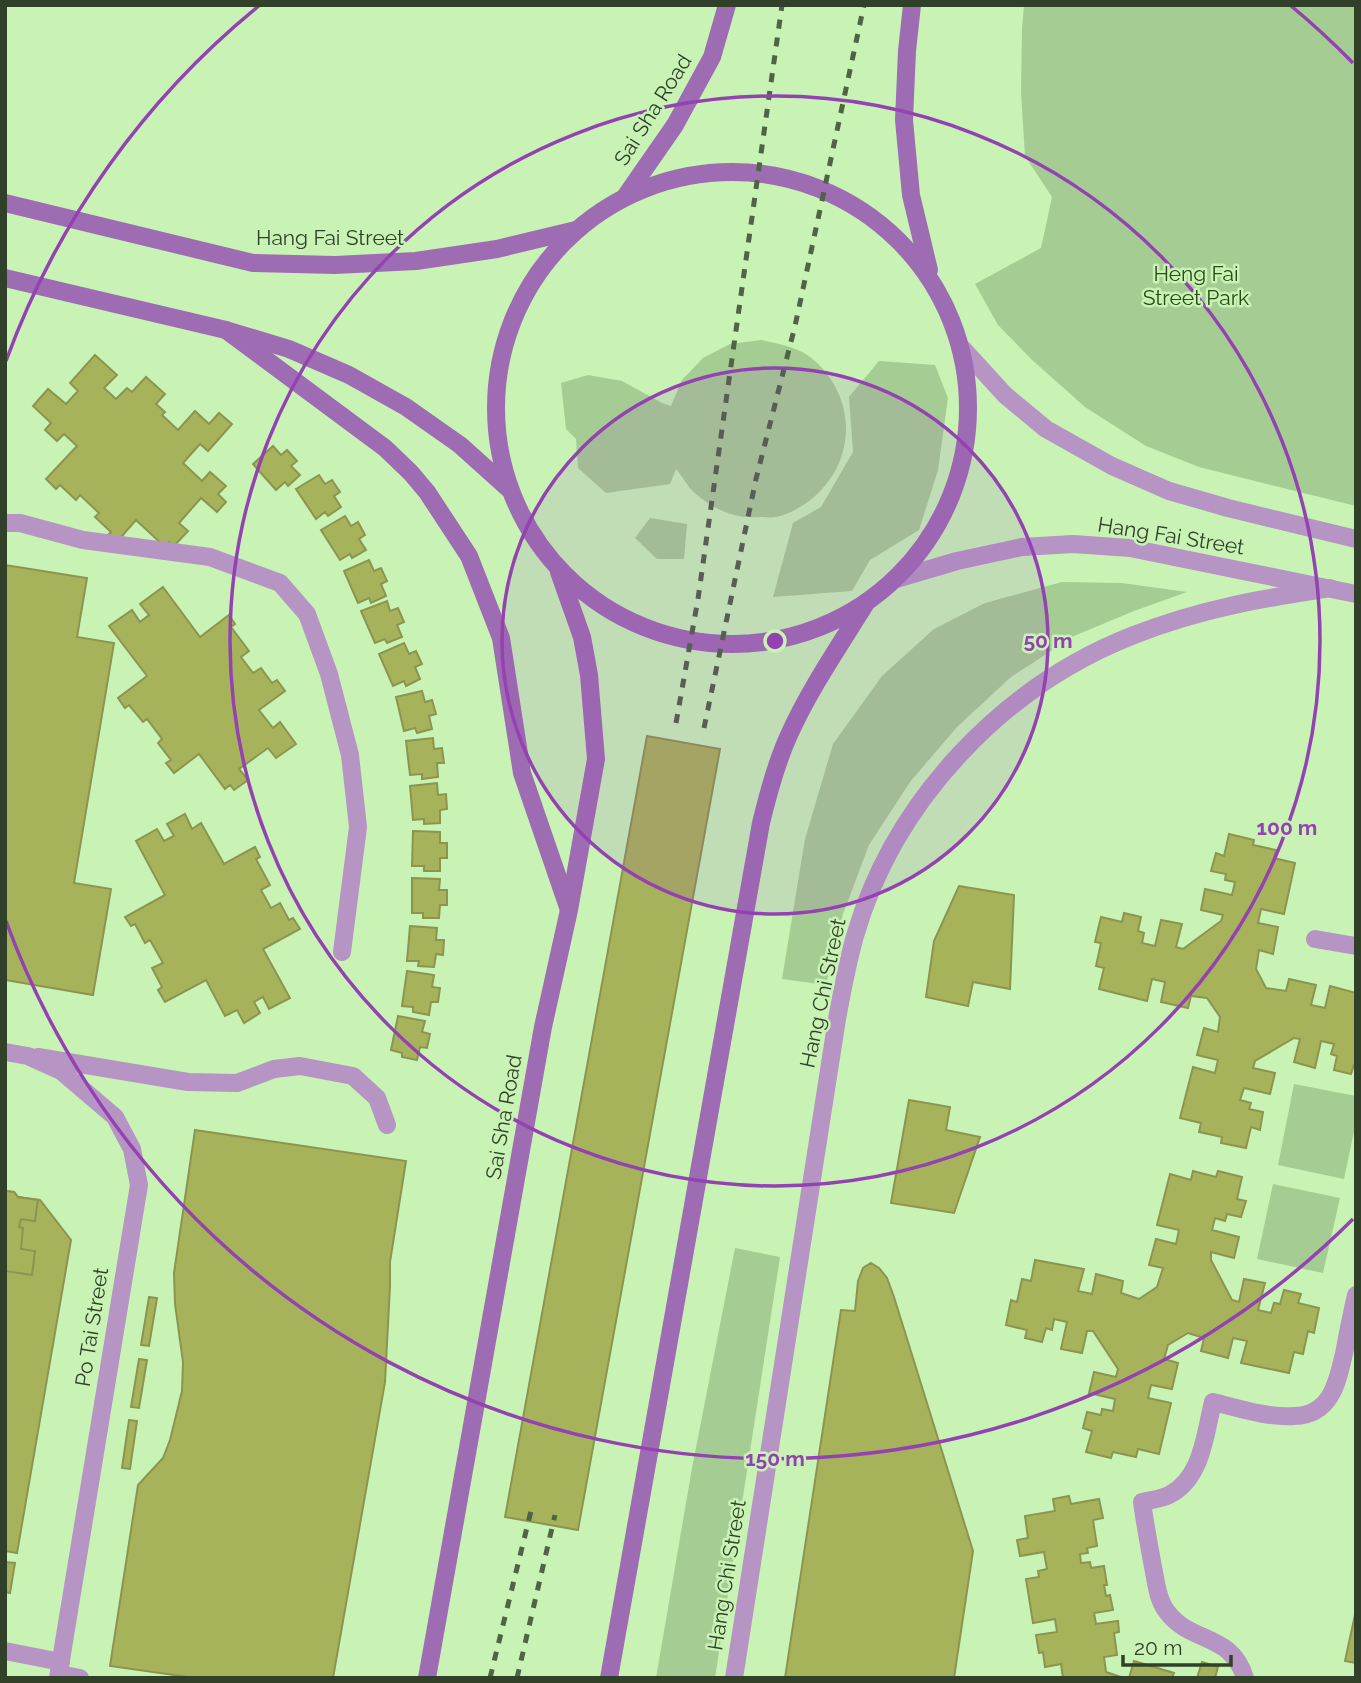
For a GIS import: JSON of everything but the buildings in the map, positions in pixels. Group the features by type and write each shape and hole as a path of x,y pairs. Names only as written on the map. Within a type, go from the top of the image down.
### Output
{"main road":[{"name":"Sai Sha Road","path":"625,197 675,125 712,57 727,5"},
{"path":"912,5 904,120 911,195 929,270 963,349 970,388 969,424 961,471 944,515 923,548 896,579 866,603 793,636 712,643 634,623 593,599 558,568 529,530 509,489 497,443 495,395 502,349 519,305 544,264 576,230 599,212 625,197 692,175 763,173 831,193 870,215 929,270"},
{"name":"Hang Fai Street","path":"5,203 254,263 335,265 416,261 497,249 576,230"},
{"path":"5,278 226,330 289,349 349,375 395,401 460,445 509,489"},
{"path":"226,330 385,448 427,492 469,556 501,638 522,773 569,910"},
{"name":"Sai Sha Road","path":"427,1678 543,1027 569,910 596,759 589,675 582,637 558,568"},
{"path":"609,1678 761,823 773,778 789,735 866,603"}],"street":[{"name":"Hang Fai Street","path":"963,349 1005,395 1046,429 1112,466 1181,494 1356,539"},
{"path":"5,523 20,523 83,540 210,557 280,583 307,614 329,674 349,755 358,827 342,952"},
{"name":"Hang Fai Street","path":"896,579 957,561 1021,547 1073,544 1130,548 1356,594"},
{"name":"Hang Chi Street","path":"734,1678 836,1019 855,935 870,893 891,852 913,813 966,747 1013,705 1050,678 1133,635 1179,620 1232,605 1330,588"},
{"path":"1315,939 1356,946"},
{"name":"Po Tai Street","path":"5,1052 28,1056 61,1071 115,1117 132,1149 139,1185 59,1671"},
{"path":"28,1056 188,1082 237,1083 274,1069 300,1066 340,1073 353,1076 377,1098 387,1125"},
{"path":"1245,1678 1242,1667 1223,1645 1191,1633 1176,1622 1164,1608 1158,1590 1142,1502 1169,1495 1189,1479 1200,1457 1213,1402 1278,1416 1296,1417 1314,1411 1328,1400 1337,1384 1356,1295"},
{"path":"5,1651 80,1678"}],"green space":[{"name":"Heng Fai Street Park","path":"1024,5 1356,5 1356,506 1199,467 1146,446 1085,407 1031,359 998,325 975,284 1041,248 1052,197 1025,156 1021,93"},
{"path":"761,340 796,349 815,361 829,376 844,411 846,430 838,466 828,482 805,504 776,517 742,516 718,509 703,500 690,489 676,469 670,484 606,493 578,468 576,439 566,429 561,383 588,375 622,381 671,406 682,380 703,358 730,344"},
{"path":"879,361 935,365 948,398 938,470 919,530 870,560 852,591 773,597 793,523 821,507 853,452 849,397"},
{"path":"650,518 687,524 684,559 657,559 635,538"},
{"path":"1062,582 1122,583 1187,592 1074,636 1011,677 957,727 910,782 869,845 843,914 826,985 782,979 805,839 833,744 882,676 934,629 985,603"},
{"path":"1294,1084 1356,1096 1356,1122 1344,1179 1278,1165"},
{"path":"1273,1184 1340,1198 1323,1273 1257,1259"},
{"path":"735,1248 780,1257 715,1678 656,1678 692,1468"}],"railway":[{"path":"676,723 698,599 782,5"},
{"path":"704,728 756,479 795,326 864,5"},
{"path":"490,1678 531,1511"},
{"path":"517,1678 555,1515"}]}
